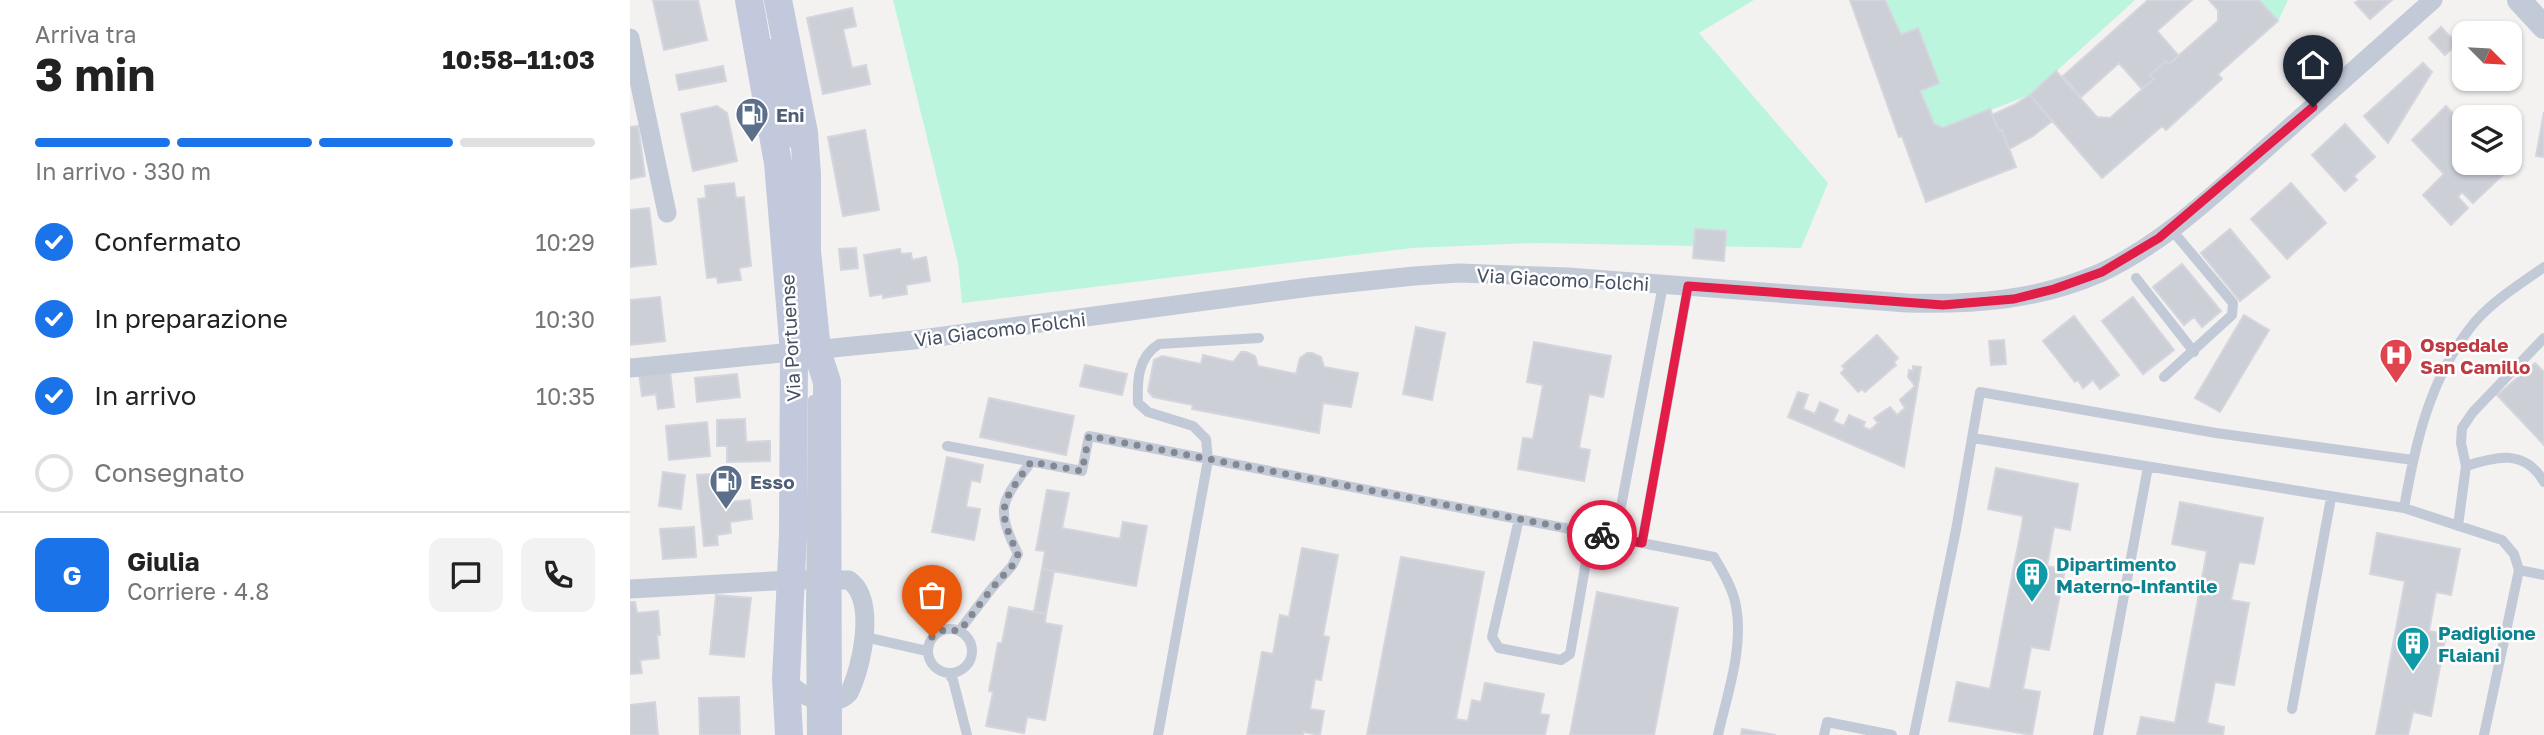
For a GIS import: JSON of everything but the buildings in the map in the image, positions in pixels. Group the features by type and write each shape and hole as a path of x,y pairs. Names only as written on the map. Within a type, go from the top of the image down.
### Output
{"main road":[{"name":"Via Portuense","path":"748,0 778,163 805,352"},
{"name":"Via Portuense","path":"778,0 804,133 807,175 805,352 794,482 810,579 819,699 828,735"},
{"name":"Via Portuense","path":"789,735 786,680 810,579"}],"street":[{"name":"Via Giacomo Folchi","path":"630,368 952,335 1310,287 1414,276 1527,274 1943,305 1996,301 2045,291 2102,272 2150,245 2433,0"},
{"path":"2519,0 2544,27"},
{"path":"630,38 667,214"},
{"path":"630,589 846,579 858,589 863,604 865,637 849,693 844,699 819,699 798,693 786,680"}],"lane":[{"path":"769,27 790,160"},
{"name":"Via Portuense","path":"795,187 807,251"},
{"path":"2164,377 2232,315 2233,303 2171,229"},
{"path":"2404,508 2428,403 2452,356 2470,327 2544,267"},
{"path":"2137,278 2194,352"},
{"path":"1615,538 1663,285"},
{"path":"1642,543 1688,286"},
{"path":"1158,735 1208,460 1206,439 1193,426 1149,412 1138,402 1138,381 1143,361 1148,351 1159,344 1259,338"},
{"path":"2458,526 2466,466 2460,436 2467,419 2544,338"},
{"name":"Via Portuense","path":"805,352 813,382"},
{"path":"1914,735 1980,392 2216,433 2413,460"},
{"name":"Via Portuense","path":"810,579 813,395"},
{"path":"947,446 1082,471 1089,436 1714,557 1725,575 1736,606 1738,638 1718,735"},
{"path":"1973,438 2404,508 2502,540 2514,554 2519,570 2484,735"},
{"path":"2466,466 2488,459 2516,458 2528,463 2544,482"},
{"path":"959,631 1012,566 1018,554 1003,518 1005,499 1031,462"},
{"path":"2098,735 2148,467"},
{"path":"2292,709 2331,498"},
{"path":"1519,519 1492,638 1499,648 1561,660 1570,654 1591,533"},
{"path":"2519,570 2544,575"},
{"path":"949,674 964,669 972,656 970,641 959,631 952,629 938,632 932,637 927,651 931,664 949,674 953,680 967,735"},
{"path":"865,637 927,651"},
{"name":"Via Portuense","path":"812,735 819,699"},
{"path":"1824,735 1827,722 1892,735"}],"green space":[{"path":"893,0 1754,0 1699,33 1828,183 1801,248 1535,243 1412,248 962,303 958,263"},
{"path":"1885,0 2135,0 2030,95 1943,128 1934,124 1920,91 1939,83 1918,28 1901,35"},
{"path":"2259,0 2288,0 2278,21"}],"way so far":[{"path":"932,637 945,629 959,631 1012,566 1018,554 1003,518 1005,499 1031,462 1082,471 1089,436 1602,535"}],"place":[{"name":"Eni","path":"752,144"},
{"name":"Ospedale San Camillo","path":"2396,385"},
{"name":"Esso","path":"726,511"},
{"name":"Dipartimento Materno-Infantile","path":"2032,604"},
{"name":"Padiglione Flaiani","path":"2413,673"}],"route":[{"path":"1602,535 1642,543 1688,286 1943,305 2014,299 2054,289 2102,272 2159,238 2313,107"}]}
